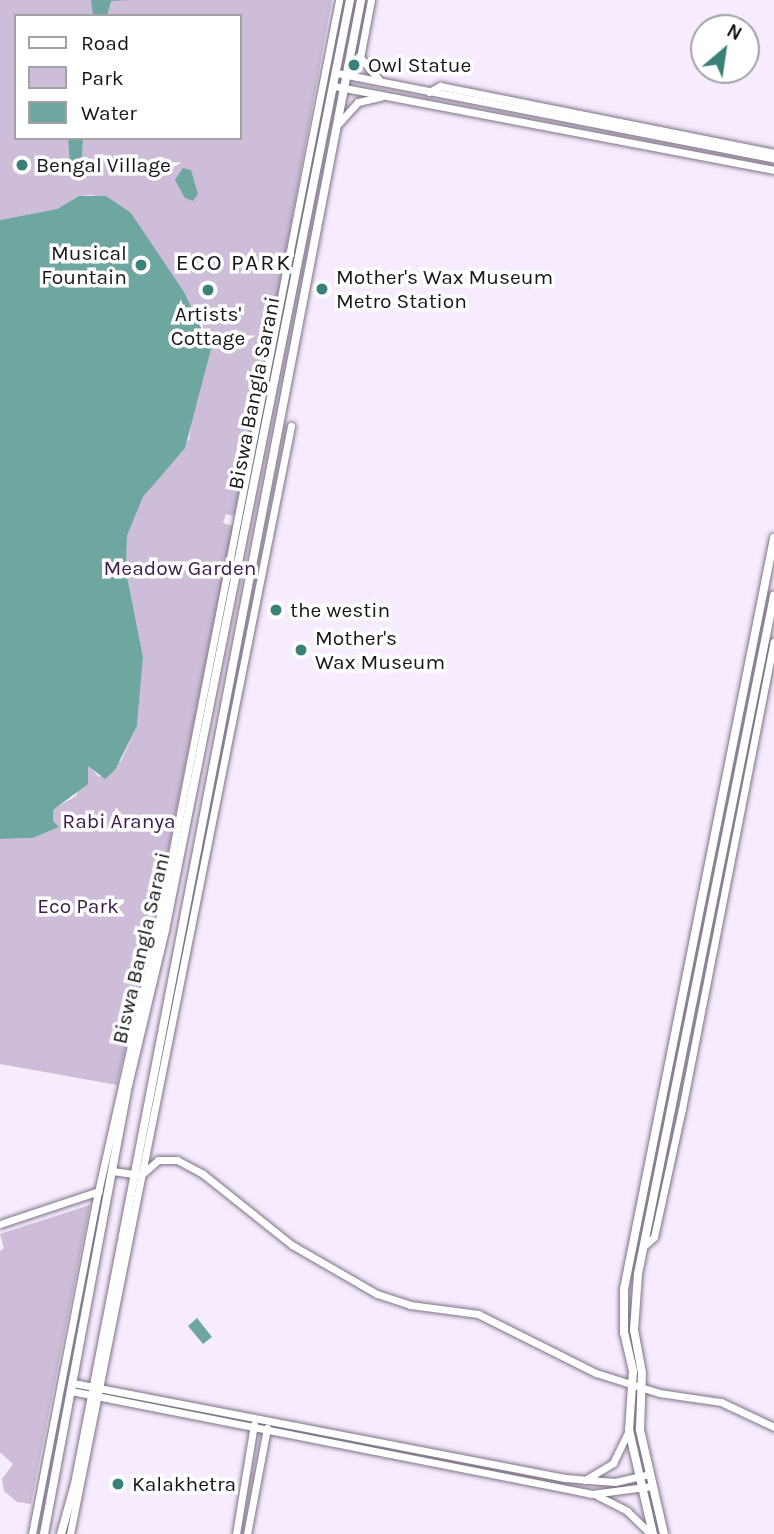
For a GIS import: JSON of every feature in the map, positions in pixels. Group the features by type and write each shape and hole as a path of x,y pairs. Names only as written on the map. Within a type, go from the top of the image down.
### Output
{"main road":[{"name":"Biswa Bangla Sarani","path":"44,1534 108,1188 165,930 350,0"},
{"name":"Biswa Bangla Sarani","path":"61,1534 96,1393 361,0"},
{"path":"652,1534 629,1430 637,1386 623,1320 627,1271 774,538"},
{"path":"664,1534 640,1430 634,1320 644,1247 774,596"}],"street":[{"path":"32,1534 97,1192 152,957 339,0"},
{"path":"360,58 370,0"},
{"path":"354,34 360,58 381,81"},
{"path":"337,73 774,159"},
{"path":"334,86 421,100 774,170"},
{"path":"421,100 426,91 440,86 774,153"},
{"path":"336,128 358,102 387,95"},
{"path":"137,1175 291,426"},
{"path":"644,1247 654,1237 678,1130 774,642"},
{"path":"112,1171 137,1175 158,1160 177,1160 212,1181 274,1233 353,1283 410,1305 488,1317 575,1364 637,1386 721,1402 774,1427"},
{"path":"0,1224 108,1188"},
{"path":"72,1387 253,1428 592,1494 627,1511 652,1534"},
{"path":"96,1393 254,1418 584,1480 615,1482 649,1474"},
{"path":"70,1534 96,1393"},
{"path":"236,1534 254,1418"},
{"path":"247,1534 268,1421"},
{"path":"584,1480 613,1463 629,1430"},
{"path":"592,1494 652,1486"}],"green space":[{"name":"Eco Park","path":"0,0 332,0 265,365 234,516 226,514 223,523 233,526 151,937 117,1085 0,1064 0,839 33,838 59,827 52,821 52,810 76,796 87,764 99,777 121,761 137,726 143,657 126,571 127,536 143,497 189,439 203,326 131,213 92,195 79,196 57,209 0,220"},
{"path":"90,1205 31,1504 17,1502 4,1491 2,1479 13,1464 0,1452 0,1251 4,1248 0,1234"}],"water":[{"path":"91,0 129,0 111,1 108,14 93,14"},
{"path":"68,140 83,140 81,166 70,164"},
{"path":"183,168 191,170 198,194 193,201 185,198 175,180"},
{"name":"Eco Park","path":"79,196 106,196 131,213 184,292 211,349 185,448 143,497 127,536 126,571 143,657 137,726 115,770 105,779 88,766 88,784 53,810 53,821 59,827 33,838 0,839 0,220 57,209"},
{"path":"197,1318 212,1337 203,1344 188,1326"}],"place":[{"name":"Owl Statue","path":"354,65"},
{"name":"Bengal Village","path":"22,165"},
{"name":"Musical Fountain","path":"141,265"},
{"name":"Mother's Wax Museum Metro Station","path":"322,289"},
{"name":"Artists' Cottage","path":"208,290"},
{"name":"the westin","path":"276,610"},
{"name":"Mother's Wax Museum","path":"301,650"},
{"name":"Kalakhetra","path":"118,1484"}],"district":[{"name":"ECO PARK","path":"234,263"}],"park label":[{"name":"Meadow Garden","path":"180,568"},
{"name":"Rabi Aranya","path":"119,821"}]}
